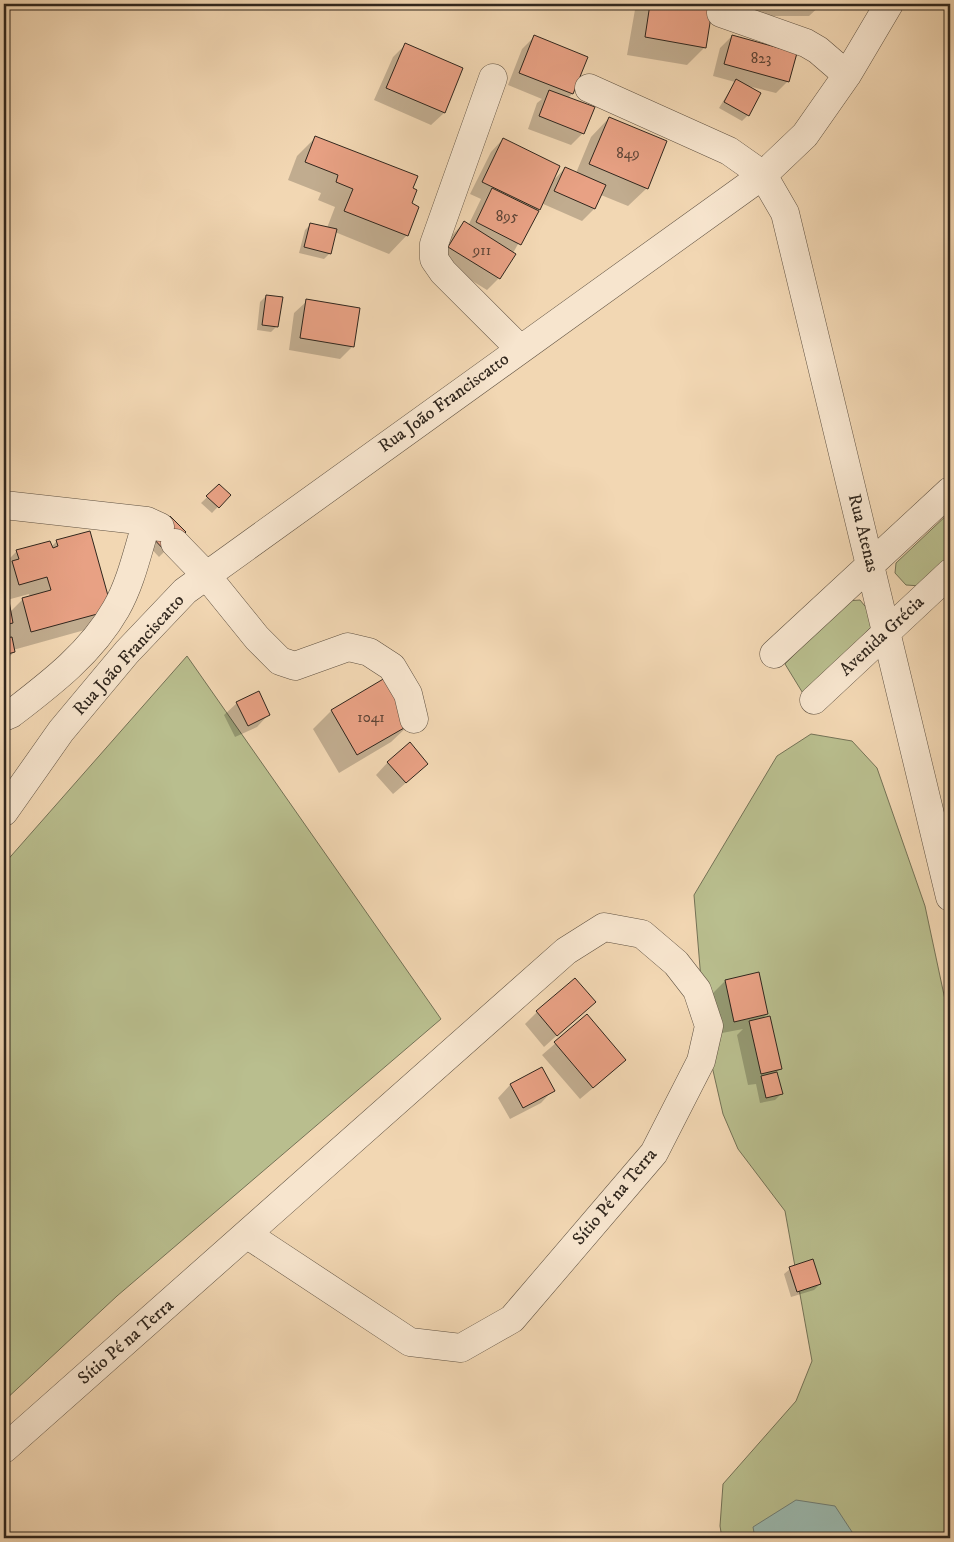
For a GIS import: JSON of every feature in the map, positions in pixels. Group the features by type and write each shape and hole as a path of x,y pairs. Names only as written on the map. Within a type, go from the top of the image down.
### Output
{"street":[{"name":"Rua João Franciscatto","path":"4,812 61,731 128,652 185,591 763,175 805,136 847,75 888,4"},
{"path":"721,13 806,43 818,50 847,75"},
{"path":"493,78 434,244 434,259 443,272 520,349"},
{"path":"589,88 729,151 763,175"},
{"name":"Rua Atenas","path":"763,175 785,213 950,897"},
{"path":"774,654 950,491"},
{"path":"4,505 160,530 206,575 257,638 280,661 295,666 348,647 369,652 392,668 408,694 414,719"},
{"path":"4,717 49,685 75,662 116,610 160,530"},
{"name":"Avenida Grécia","path":"814,700 950,573"},
{"name":"Sítio Pé na Terra","path":"4,1449 248,1235 566,951 604,927 642,934 676,963 697,990 709,1026 701,1061 654,1153 512,1319 460,1348 410,1342 248,1235"}],"green space":[{"path":"950,512 950,559 921,586 906,585 895,573 896,563"},
{"path":"860,600 873,616 871,627 804,695 785,664 846,601"},
{"path":"187,656 441,1019 117,1296 4,1401 4,864"},
{"path":"811,734 852,741 877,768 925,906 950,1023 950,1538 722,1538 720,1526 723,1484 796,1401 812,1361 785,1211 738,1149 723,1114 706,1040 694,895 777,756"}],"water":[{"path":"796,1500 835,1506 856,1538 755,1538 753,1527"}],"building":[{"path":"650,4 713,4 706,48 645,37"},
{"path":"534,35 588,57 573,94 519,73"},
{"path":"732,35 797,53 789,82 724,64"},
{"path":"405,43 463,68 445,113 386,88"},
{"path":"736,79 761,93 749,116 724,102"},
{"path":"549,90 595,107 584,134 539,116"},
{"path":"609,117 667,141 648,189 589,164"},
{"path":"315,136 418,176 413,188 417,190 412,203 419,207 408,236 344,211 353,189 336,182 338,175 305,162"},
{"path":"503,138 560,166 540,210 482,182"},
{"path":"565,167 606,185 595,209 554,191"},
{"path":"492,188 539,211 521,245 476,222"},
{"path":"464,221 516,254 500,279 448,247"},
{"path":"310,223 337,229 331,254 304,247"},
{"path":"266,295 283,297 278,327 262,325"},
{"path":"306,299 360,308 354,347 300,338"},
{"path":"219,484 231,495 219,508 206,496"},
{"path":"170,516 186,532 166,552 151,536"},
{"path":"90,531 112,610 31,632 22,598 51,590 47,577 19,585 12,561 19,559 16,550 50,541 53,548 58,546 56,540"},
{"path":"9,601 13,623 4,625 4,602"},
{"path":"12,637 15,652 4,655 4,638"},
{"path":"385,678 411,724 357,755 331,710"},
{"path":"259,691 270,715 248,726 236,702"},
{"path":"410,742 428,764 406,783 387,762"},
{"path":"759,972 768,1014 734,1022 725,980"},
{"path":"575,978 596,1002 557,1036 536,1011"},
{"path":"587,1014 626,1060 593,1088 554,1042"},
{"path":"770,1016 782,1069 761,1074 749,1021"},
{"path":"542,1067 555,1091 523,1108 510,1084"},
{"path":"777,1072 783,1094 766,1098 761,1076"},
{"path":"813,1259 821,1284 797,1292 789,1267"}]}
